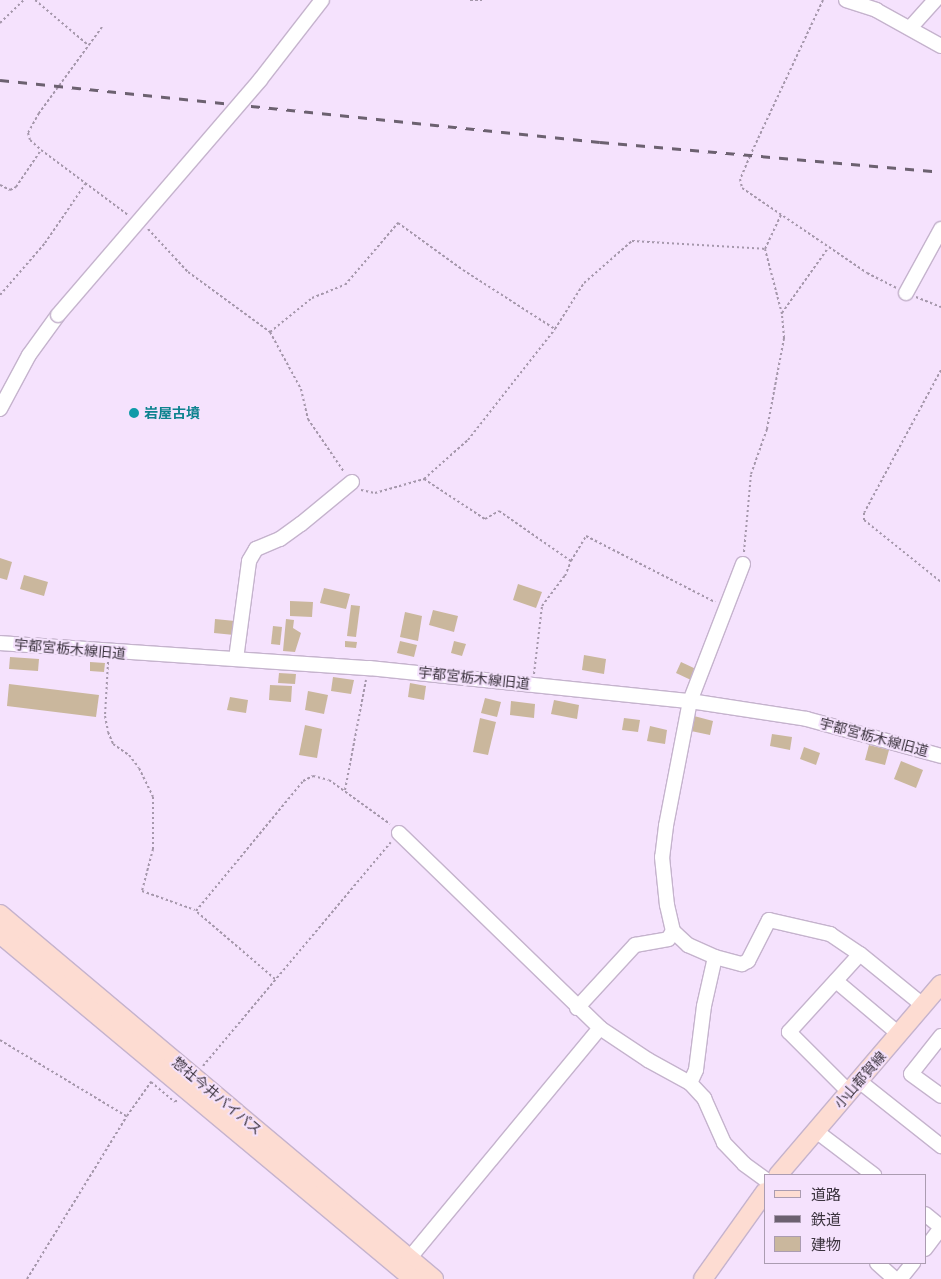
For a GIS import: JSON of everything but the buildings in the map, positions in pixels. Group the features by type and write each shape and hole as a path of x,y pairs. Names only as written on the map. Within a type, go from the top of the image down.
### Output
{"main road":[{"name":"惣社今井バイパス","path":"0,914 190,1083 408,1269 434,1279"},
{"name":"惣社今井バイパス","path":"0,934 190,1083"},
{"name":"小山都賀線","path":"779,1174 941,984"},
{"path":"703,1279 764,1193"}],"street":[{"path":"0,409 29,355 58,315 266,73 322,0"},
{"path":"846,0 876,10 941,46"},
{"path":"910,28 935,0"},
{"path":"906,293 941,229"},
{"path":"236,659 249,561 256,548 280,539 352,482"},
{"path":"743,564 690,701 662,856 667,905 673,931 688,945 715,957 742,964 748,961 769,920 830,934 860,954 924,1006"},
{"name":"宇都宮栃木線旧道","path":"0,643 108,652 369,668 690,701 806,718 941,756"},
{"path":"399,833 577,1008 600,1028 648,1060 690,1083 704,1098 724,1143 744,1164 764,1178"},
{"path":"577,1008 635,945 668,939 673,931"},
{"path":"860,954 790,1032 854,1087 941,1146"},
{"path":"690,1083 696,1070 704,1006 715,957"},
{"path":"836,981 899,1034"},
{"path":"408,1269 600,1028"},
{"path":"941,1036 911,1074 941,1096"},
{"path":"816,1130 873,1174"},
{"path":"926,1215 941,1228 926,1247"},
{"path":"878,1264 895,1279"},
{"path":"900,1279 912,1264"}],"path":[{"path":"0,23 24,0"},
{"path":"35,0 88,46"},
{"path":"470,0 483,0"},
{"path":"823,0 740,179 742,188 867,274 941,307"},
{"path":"102,27 31,127 30,140 40,150 136,220"},
{"path":"0,185 10,190 16,187 40,150"},
{"path":"0,295 45,243 86,183"},
{"path":"743,564 751,474 767,429 777,384 784,338 782,314 765,249 781,214"},
{"path":"270,332 312,298 345,285 398,223 463,270 555,329"},
{"path":"143,225 188,272 270,332 301,389 308,419 352,482 363,491 375,493 424,479 468,440 555,329 584,283 632,241 765,249"},
{"path":"782,314 828,248"},
{"path":"941,370 864,513 864,520 941,582"},
{"path":"424,479 485,518 500,511 571,561"},
{"path":"532,684 542,606 565,576 571,561 586,536 726,608"},
{"path":"108,652 106,716 108,732 113,744 129,755 140,768 153,797 153,849 142,891 196,911 275,979"},
{"path":"345,790 369,668"},
{"path":"26,1279 127,1116 151,1082 175,1102 275,979 399,833 371,808 320,776 303,781 196,911"},
{"path":"0,1040 127,1116"}],"railway":[{"path":"0,80 600,142 941,172"}],"place":[{"name":"岩屋古墳","path":"134,413"}]}
